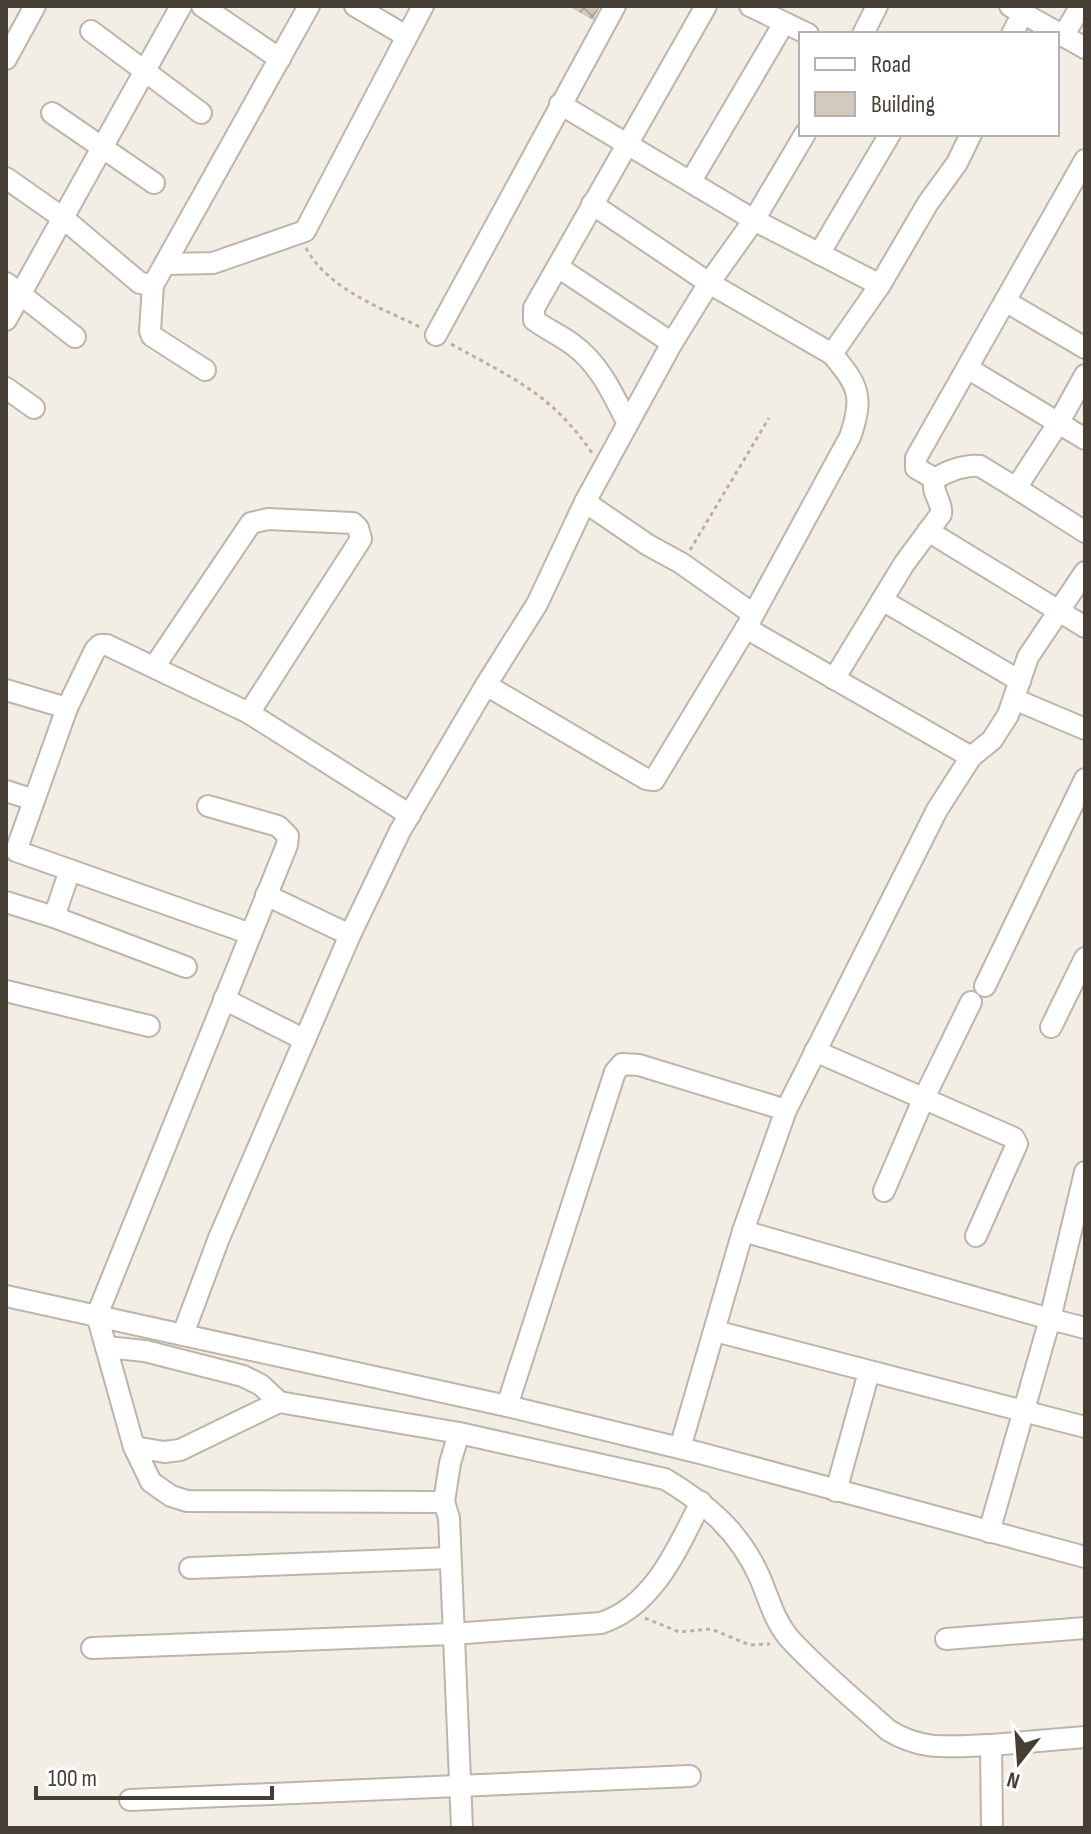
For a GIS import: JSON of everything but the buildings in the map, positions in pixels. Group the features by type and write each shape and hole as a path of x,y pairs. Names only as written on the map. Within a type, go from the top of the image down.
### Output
{"street":[{"path":"6,320 13,288 63,218 181,6"},
{"path":"202,6 280,59"},
{"path":"205,370 152,336 153,285 309,6"},
{"path":"355,6 406,36"},
{"path":"167,264 213,263 305,231 423,6"},
{"path":"436,335 615,6"},
{"path":"627,422 608,384 591,361 575,345 534,320 534,308 706,6"},
{"path":"750,6 804,32"},
{"path":"864,32 877,6"},
{"path":"1063,36 1081,6"},
{"path":"6,59 27,9"},
{"path":"1012,32 1017,10 1056,32"},
{"path":"691,181 784,23"},
{"path":"91,31 201,113"},
{"path":"1059,34 1085,48"},
{"path":"560,104 754,220 880,285"},
{"path":"52,113 154,183"},
{"path":"183,1334 219,1238 350,935 402,830 537,604 585,502 672,343 709,283 754,220 804,136"},
{"path":"819,254 889,136"},
{"path":"832,354 880,285 928,203 957,163 970,136"},
{"path":"935,479 916,468 916,458 1085,160"},
{"path":"6,178 63,218 140,283 153,285"},
{"path":"486,685 646,779 654,780 749,621 850,437 858,414 859,395 852,378 832,354 709,283 592,204"},
{"path":"558,267 672,343"},
{"path":"13,288 75,337"},
{"path":"1005,301 1085,348"},
{"path":"969,369 1085,439"},
{"path":"1016,488 1085,375"},
{"path":"6,388 34,408"},
{"path":"834,679 942,511 933,488 935,479 973,465 980,466 1085,532"},
{"path":"585,502 648,545 681,563 749,621 834,679 971,757"},
{"path":"154,667 251,523 268,519 353,523 361,539 249,713"},
{"path":"928,531 1085,627"},
{"path":"665,1479 715,1331 743,1231 786,1110 937,810 971,757 992,740 1008,715 1028,657 1085,572"},
{"path":"882,600 1017,690 1085,729"},
{"path":"251,934 11,851 34,800 67,708 100,645 107,645 249,713 402,830"},
{"path":"6,690 67,708"},
{"path":"985,986 1085,779"},
{"path":"6,791 34,800"},
{"path":"208,806 278,826 288,836 287,845 97,1315 134,1447 151,1482 171,1496 187,1501 444,1502"},
{"path":"54,917 70,870"},
{"path":"266,895 350,935"},
{"path":"6,902 186,967"},
{"path":"1051,1027 1085,958"},
{"path":"6,991 149,1026"},
{"path":"224,999 305,1040"},
{"path":"884,1191 923,1100 971,1002"},
{"path":"815,1051 1016,1141 976,1236"},
{"path":"507,1406 615,1072 622,1064 639,1065 786,1110"},
{"path":"989,1532 1050,1319 1077,1241 1085,1172"},
{"path":"743,1231 1085,1328"},
{"path":"6,1296 507,1406 1085,1557"},
{"path":"715,1331 1085,1427"},
{"path":"106,1347 145,1351 243,1376 261,1385 279,1402 459,1433 665,1479 701,1502 741,1542 761,1580 770,1607 788,1637 888,1730 906,1742 926,1747 1085,1737"},
{"path":"836,1491 869,1372"},
{"path":"134,1447 164,1452 180,1450 279,1402"},
{"path":"459,1433 450,1463 444,1502 448,1509 462,1828"},
{"path":"92,1648 452,1634 601,1623 628,1610 659,1579 701,1502"},
{"path":"190,1568 450,1558"},
{"path":"946,1639 1085,1628"},
{"path":"991,1745 992,1828"},
{"path":"130,1800 690,1776"}],"path":[{"path":"305,231 307,251 318,265 364,300 436,335 550,402 572,424 603,469"},
{"path":"681,563 769,418"},
{"path":"628,1610 667,1629 688,1633 717,1630 750,1645 775,1643 788,1637"}]}
